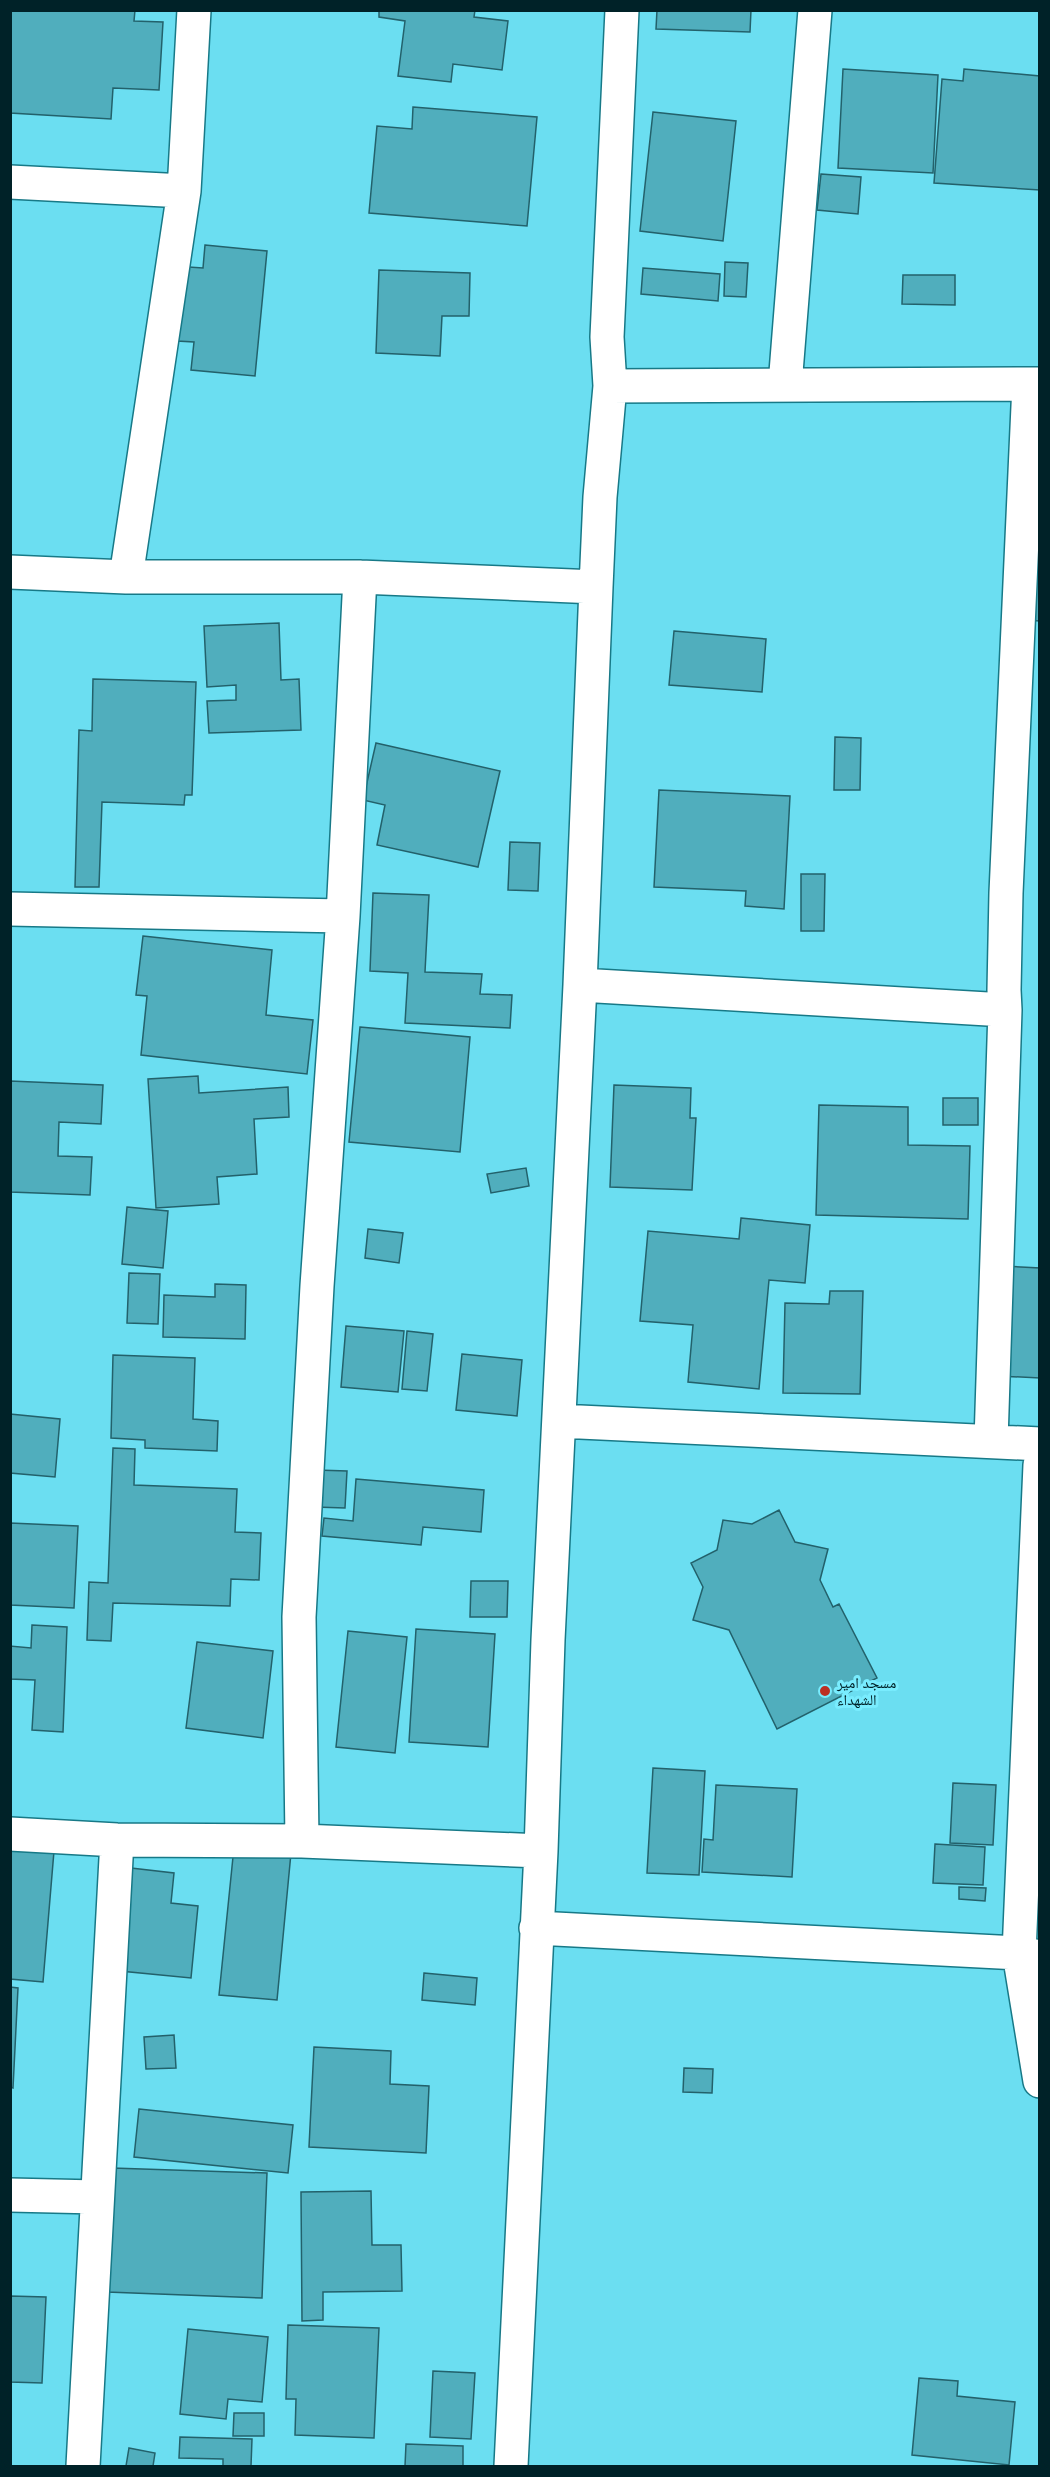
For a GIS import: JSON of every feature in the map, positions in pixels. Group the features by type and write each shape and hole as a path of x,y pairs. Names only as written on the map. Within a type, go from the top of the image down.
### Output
{"street":[{"path":"126,577 184,191 194,10"},
{"path":"511,2466 541,1851 600,497 610,386 607,337 622,10"},
{"path":"785,385 814,10"},
{"path":"10,182 184,191"},
{"path":"610,386 1034,384 1029,630 1006,893 1005,1010 991,1441"},
{"path":"10,572 126,577 360,577 596,587"},
{"path":"302,1841 299,1617 317,1286 343,916 360,577"},
{"path":"10,909 343,916"},
{"path":"580,985 1005,1010"},
{"path":"559,1421 1040,1444"},
{"path":"1040,1465 1029,1955 1040,2082"},
{"path":"10,1834 117,1840 302,1841 541,1851"},
{"path":"83,2466 117,1840"},
{"path":"536,1928 1029,1955"},
{"path":"10,2195 98,2196"}],"building":[{"path":"10,10 135,10 134,21 163,22 159,90 113,88 111,119 10,113"},
{"path":"379,10 475,10 474,17 508,21 502,70 453,64 451,82 398,76 405,21 379,17"},
{"path":"657,10 751,10 750,32 656,29"},
{"path":"843,69 938,75 933,173 838,168"},
{"path":"964,69 1040,76 1040,190 934,183 942,79 963,81"},
{"path":"413,107 537,117 527,226 369,213 377,126 412,129"},
{"path":"653,112 736,121 723,241 640,231"},
{"path":"821,174 861,177 858,214 817,210"},
{"path":"205,245 267,251 255,376 191,370 194,342 177,341 174,266 203,268"},
{"path":"725,262 748,263 746,297 724,296"},
{"path":"643,268 720,274 718,301 641,294"},
{"path":"379,270 470,273 469,316 442,316 440,356 376,353"},
{"path":"903,275 955,275 955,305 902,304"},
{"path":"1040,485 1040,621 1024,620"},
{"path":"279,623 281,680 299,679 301,730 209,733 207,701 236,700 236,685 207,687 204,626"},
{"path":"674,631 766,639 762,692 669,685"},
{"path":"93,679 196,682 192,795 185,795 184,805 102,802 99,887 75,887 79,730 92,731"},
{"path":"835,737 861,738 860,790 834,790"},
{"path":"376,743 500,771 478,867 377,845 385,805 363,800"},
{"path":"659,790 790,796 784,909 745,906 746,891 654,887"},
{"path":"510,842 540,843 538,891 508,890"},
{"path":"801,874 825,874 824,931 801,931"},
{"path":"373,893 429,895 425,972 482,974 480,994 512,995 510,1028 405,1023 408,973 370,971"},
{"path":"143,936 272,950 266,1015 313,1020 307,1074 141,1055 147,996 136,995"},
{"path":"360,1027 470,1037 460,1152 349,1142"},
{"path":"198,1076 199,1093 288,1087 289,1117 254,1119 257,1174 217,1177 219,1204 156,1208 148,1079"},
{"path":"10,1081 103,1085 101,1124 59,1122 58,1156 92,1157 90,1195 10,1192"},
{"path":"614,1085 691,1088 690,1118 696,1118 692,1190 610,1187"},
{"path":"943,1098 978,1098 978,1125 943,1125"},
{"path":"819,1105 908,1107 908,1145 970,1146 968,1219 816,1215"},
{"path":"526,1168 529,1186 491,1193 487,1174"},
{"path":"127,1207 168,1211 163,1268 122,1264"},
{"path":"741,1218 810,1225 805,1283 769,1280 759,1389 688,1382 693,1325 640,1321 648,1231 739,1239"},
{"path":"368,1229 403,1233 399,1263 365,1258"},
{"path":"1002,1266 1040,1268 1040,1378 998,1376"},
{"path":"129,1273 160,1274 158,1324 127,1323"},
{"path":"215,1284 246,1285 245,1339 163,1337 164,1295 215,1297"},
{"path":"830,1291 863,1291 860,1394 783,1393 785,1303 829,1304"},
{"path":"346,1326 404,1331 398,1392 341,1387"},
{"path":"407,1331 433,1334 427,1391 402,1389"},
{"path":"462,1354 522,1360 517,1416 456,1410"},
{"path":"113,1355 195,1358 193,1419 218,1421 217,1451 145,1448 145,1440 111,1438"},
{"path":"10,1414 60,1419 55,1477 10,1473"},
{"path":"113,1448 135,1449 134,1485 237,1489 235,1532 261,1533 259,1580 231,1579 230,1606 113,1603 111,1641 87,1640 89,1582 108,1583"},
{"path":"316,1470 347,1471 345,1508 315,1507"},
{"path":"356,1479 484,1490 481,1532 423,1527 421,1545 322,1536 324,1518 353,1521"},
{"name":"مسجد امير الشهداء","path":"779,1510 795,1542 828,1549 820,1580 833,1607 839,1604 877,1678 777,1729 729,1630 693,1620 703,1587 691,1563 717,1550 723,1520 752,1524"},
{"path":"10,1523 78,1526 74,1608 10,1605"},
{"path":"471,1581 508,1581 507,1617 470,1617"},
{"path":"32,1625 67,1627 63,1732 32,1730 35,1680 10,1679 10,1646 31,1648"},
{"path":"416,1629 495,1634 488,1747 409,1742"},
{"path":"348,1631 407,1637 395,1753 336,1747"},
{"path":"197,1642 273,1651 263,1738 186,1728"},
{"path":"653,1768 705,1771 699,1875 647,1873"},
{"path":"953,1783 996,1785 993,1845 950,1843"},
{"path":"716,1785 797,1789 792,1877 702,1872 704,1839 713,1840"},
{"path":"935,1844 985,1847 983,1885 933,1883"},
{"path":"10,1847 54,1851 43,1982 10,1979"},
{"path":"234,1847 291,1853 277,2000 219,1995"},
{"path":"131,1868 174,1873 171,1903 198,1906 191,1978 120,1971"},
{"path":"959,1887 986,1888 985,1901 959,1899"},
{"path":"424,1973 477,1978 475,2005 422,2000"},
{"path":"10,1987 18,1988 13,2088 10,2087"},
{"path":"174,2035 176,2068 146,2069 144,2037"},
{"path":"314,2047 391,2051 390,2084 429,2086 426,2153 309,2147"},
{"path":"684,2068 713,2069 712,2093 683,2092"},
{"path":"139,2109 293,2125 288,2173 134,2157"},
{"path":"112,2168 267,2173 262,2298 107,2292"},
{"path":"371,2191 372,2245 401,2245 402,2291 323,2292 323,2320 302,2321 301,2192"},
{"path":"10,2296 46,2297 42,2383 10,2382"},
{"path":"288,2325 379,2328 374,2438 295,2435 296,2399 286,2399"},
{"path":"188,2329 268,2337 262,2402 228,2399 226,2419 180,2414"},
{"path":"433,2371 475,2373 471,2439 430,2437"},
{"path":"919,2378 958,2381 957,2396 1015,2402 1009,2465 912,2455"},
{"path":"234,2413 264,2413 264,2436 233,2436"},
{"path":"180,2437 252,2439 251,2466 223,2466 223,2459 179,2458"},
{"path":"406,2444 463,2446 463,2466 405,2466"},
{"path":"129,2448 155,2453 153,2466 126,2466"}],"place":[{"name":"مسجد امير الشهداء","path":"825,1691"}]}
